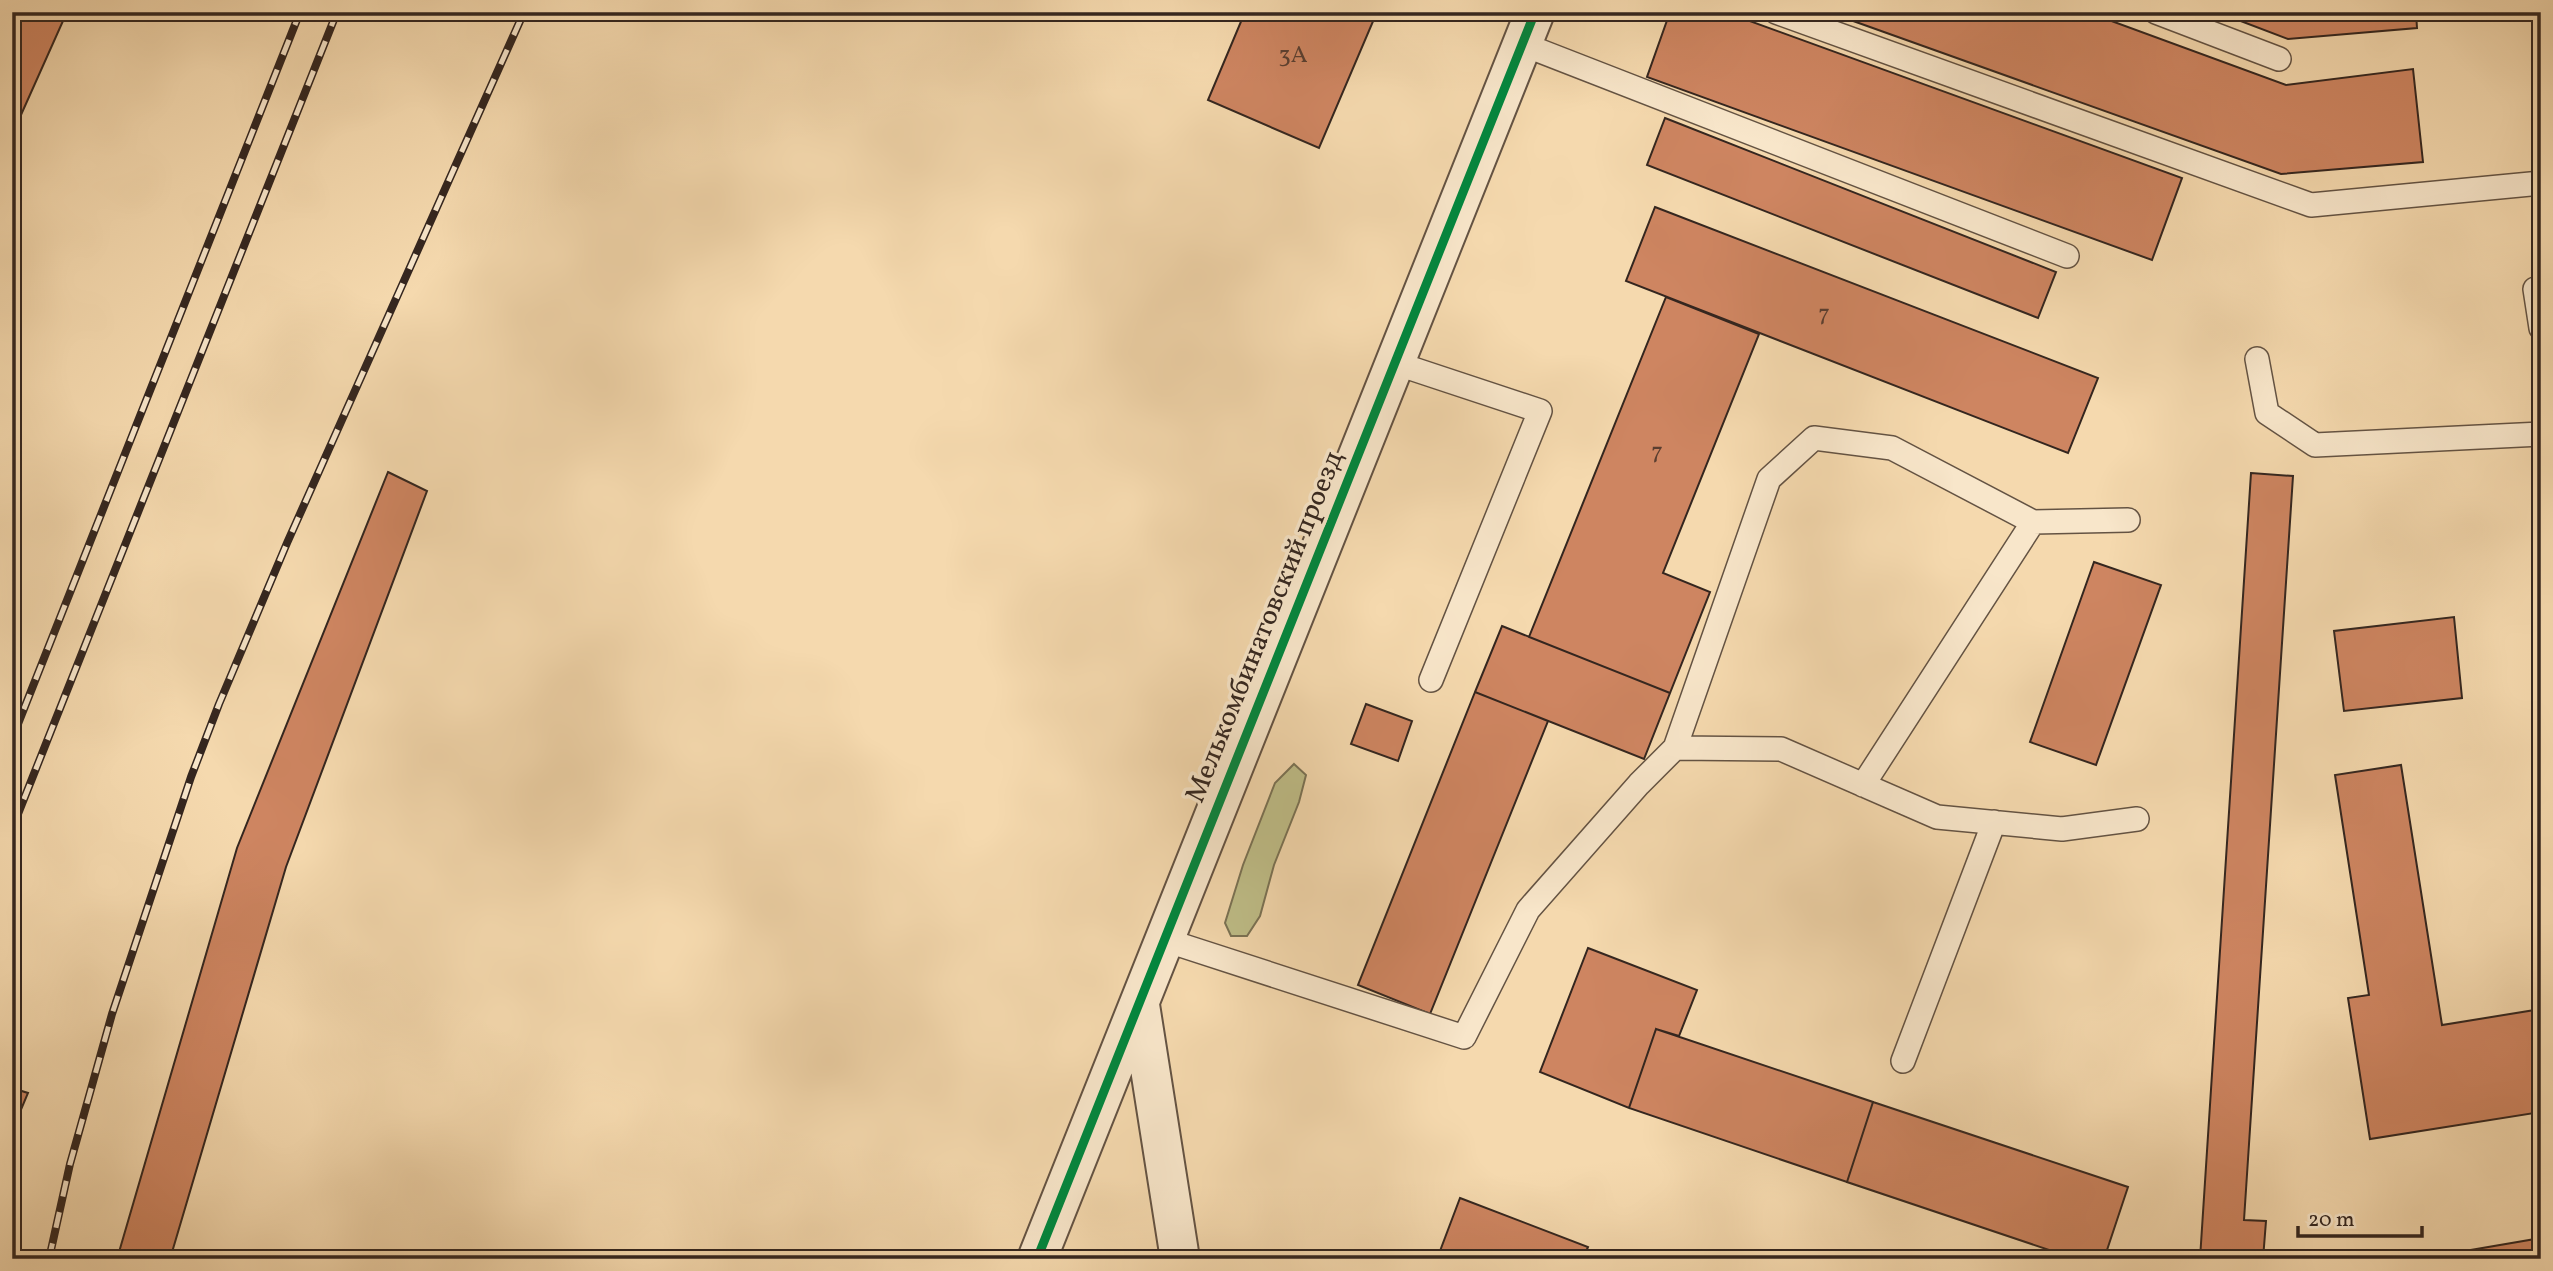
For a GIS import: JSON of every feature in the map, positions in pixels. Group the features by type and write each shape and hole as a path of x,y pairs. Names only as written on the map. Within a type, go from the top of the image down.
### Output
{"street":[{"name":"Мелькомбинатовский проезд","path":"1037,1259 1529,28"},
{"path":"1139,1003 1180,1259"}],"lane":[{"path":"1776,12 2311,205 2541,183"},
{"path":"2156,12 2280,58"},
{"path":"1529,28 2067,256"},
{"path":"2535,289 2541,328"},
{"path":"2257,359 2267,413 2315,445 2541,434"},
{"path":"1395,363 1540,411 1432,680"},
{"path":"1164,940 1464,1037 1528,910 1639,784 1675,748 1769,479 1815,438 1892,447 2033,522 2129,520"},
{"path":"1863,785 2033,522"},
{"path":"1675,748 1781,749 1937,817 2062,829 2137,819"},
{"path":"1903,1061 1994,822"}],"shaded area":[{"path":"1294,764 1306,775 1299,802 1274,865 1260,916 1247,936 1231,936 1225,923 1243,865 1275,783"}],"building":[{"path":"12,12 67,12 12,135"},
{"path":"1245,12 1377,12 1319,148 1208,100"},
{"path":"1670,12 1725,12 2182,178 2152,260 1647,77"},
{"path":"1828,12 2087,12 2286,85 2413,69 2423,162 2281,174"},
{"path":"2217,12 2416,12 2417,28 2288,39"},
{"path":"1665,118 2056,272 2038,318 1647,165"},
{"path":"1655,207 2098,378 2068,453 1626,281"},
{"path":"1666,297 1759,334 1663,573 1710,592 1670,693 1529,637"},
{"path":"388,472 427,491 286,867 170,1259 117,1259 237,848"},
{"path":"2251,473 2293,476 2244,1220 2266,1221 2263,1259 2200,1259"},
{"path":"2094,562 2161,585 2096,765 2030,742"},
{"path":"2454,617 2462,698 2344,711 2334,631"},
{"path":"1502,626 1670,693 1644,759 1475,692"},
{"path":"1475,692 1548,721 1430,1014 1358,985"},
{"path":"1366,704 1412,721 1398,761 1351,744"},
{"path":"2401,765 2442,1025 2541,1009 2541,1112 2370,1139 2348,998 2369,995 2335,775"},
{"path":"1588,948 1697,990 1679,1036 1656,1029 1629,1108 1540,1072"},
{"path":"1656,1029 1873,1102 1847,1182 1629,1108"},
{"path":"12,1088 28,1093 12,1131"},
{"path":"1873,1102 2128,1187 2104,1259 2076,1259 1847,1182"},
{"path":"1460,1198 1588,1247 1583,1259 1437,1259"},
{"path":"2541,1238 2541,1259 2418,1259"}],"railway":[{"path":"12,739 300,12"},
{"path":"12,829 337,12"},
{"path":"49,1259 70,1164 112,1014 191,777 287,543 524,12"}],"cycle path":[{"path":"1037,1259 1535,12"}]}
